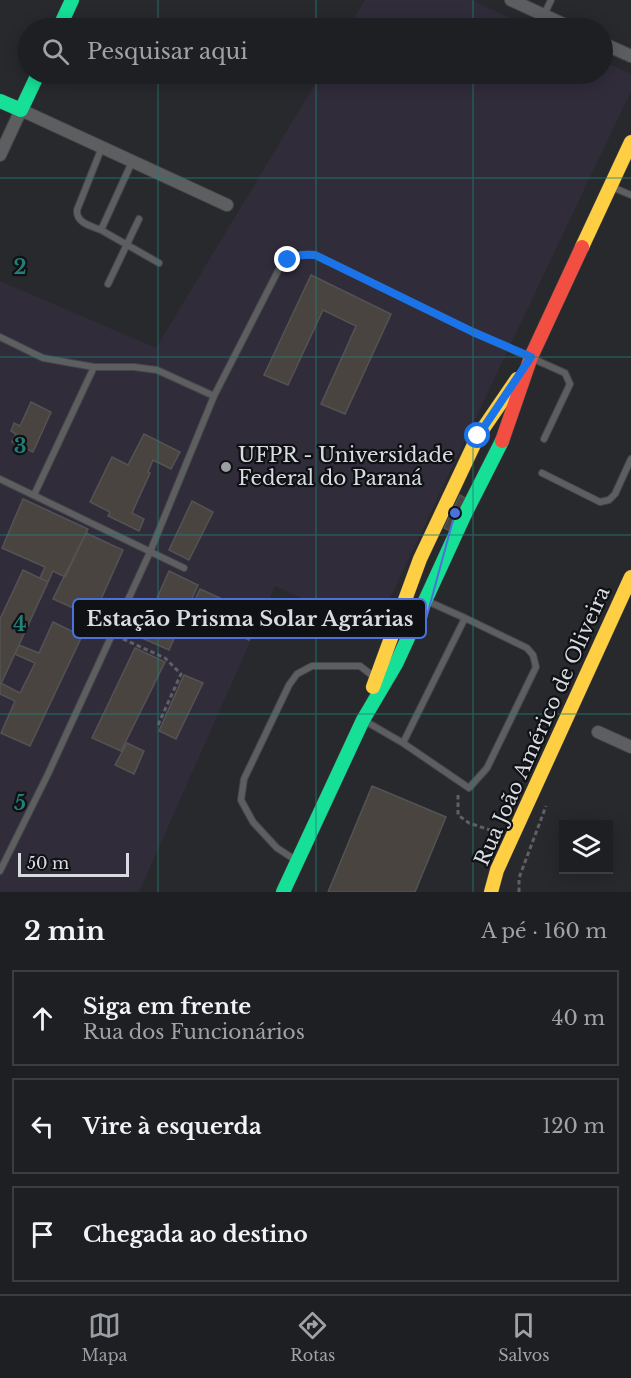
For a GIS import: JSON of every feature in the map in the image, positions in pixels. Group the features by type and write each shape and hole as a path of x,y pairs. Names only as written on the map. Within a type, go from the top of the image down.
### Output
{"street":[{"path":"64,18 72,0"},
{"path":"511,0 550,18"},
{"path":"613,48 631,56"},
{"path":"0,155 33,84"},
{"path":"0,100 227,205"},
{"path":"283,892 363,720 396,664 500,447 531,357 631,142"},
{"path":"363,720 420,559 478,436 531,357"},
{"name":"Rua João Américo de Oliveira","path":"491,892 497,870 631,577"},
{"path":"598,732 631,747"}],"lane":[{"path":"544,15 551,0"},
{"path":"102,147 77,210 77,216 80,220 159,263"},
{"path":"101,230 132,161"},
{"path":"610,186 631,195"},
{"path":"108,284 138,219"},
{"path":"0,871 48,774 150,552 214,396 280,267 288,260 296,255 315,255 473,332 565,373 570,384 544,438"},
{"path":"0,337 43,358 94,367 157,370 214,396"},
{"path":"34,495 94,367"},
{"path":"542,473 600,502 609,500 615,494 631,459"},
{"path":"0,479 184,568"},
{"path":"363,720 403,742 469,788 487,768 536,667 533,655 527,648 408,593"},
{"path":"403,742 465,618"},
{"path":"297,861 277,848 253,822 241,800 244,779 289,685 297,674 312,666 360,666 376,678"}],"path":[{"path":"123,639 165,658 181,674 159,725"},
{"path":"458,795 458,815 469,823 512,839"}],"shaded area":[{"path":"365,0 471,0 510,18 354,18"},
{"name":"UFPR - Universidade Federal do Paraná","path":"613,66 631,74 631,91 374,632 275,586 139,892 0,892 0,281 156,348 315,84 613,84"}],"building":[{"path":"311,275 391,314 345,414 321,404 356,326 323,310 288,385 264,375"},
{"path":"31,402 51,412 33,452 12,442 16,434 11,431 14,423 20,426"},
{"path":"144,434 180,452 171,469 153,460 148,472 150,473 132,513 144,519 139,531 108,516 110,512 90,502 112,457 128,465"},
{"path":"460,495 465,498 450,531 444,528"},
{"path":"23,499 88,529 65,577 53,571 48,582 40,578 45,567 2,548"},
{"path":"192,501 213,512 189,560 169,550"},
{"path":"86,533 123,550 93,617 53,599"},
{"path":"23,570 48,582 0,686 0,619"},
{"path":"169,571 198,585 169,650 140,637"},
{"path":"200,589 260,616 249,640 189,613"},
{"path":"53,622 82,636 30,746 1,733 15,701 0,694 0,686 1,683 20,693 35,663 15,654 19,645 39,653"},
{"path":"135,648 165,662 121,751 92,738"},
{"path":"184,675 203,683 176,739 159,731"},
{"path":"127,743 144,751 134,774 115,765"},
{"path":"372,786 446,817 415,892 328,892"}],"traffic: fast":[{"path":"64,18 72,0"},
{"path":"0,101 21,110 33,84"},
{"path":"283,892 363,720 396,664 464,516 502,441"}],"traffic: slow":[{"path":"582,247 631,142"},
{"path":"373,687 420,559 478,436 517,379"},
{"path":"491,892 497,870 631,577"}],"traffic: jam":[{"path":"502,441 531,357 582,247"}],"place":[{"name":"UFPR - Universidade Federal do Paraná","path":"226,467"},
{"name":"Estação Prisma Solar Agrárias","path":"455,513"}],"route":[{"path":"288,260 296,255 315,255 473,332 531,357 478,436"}]}
